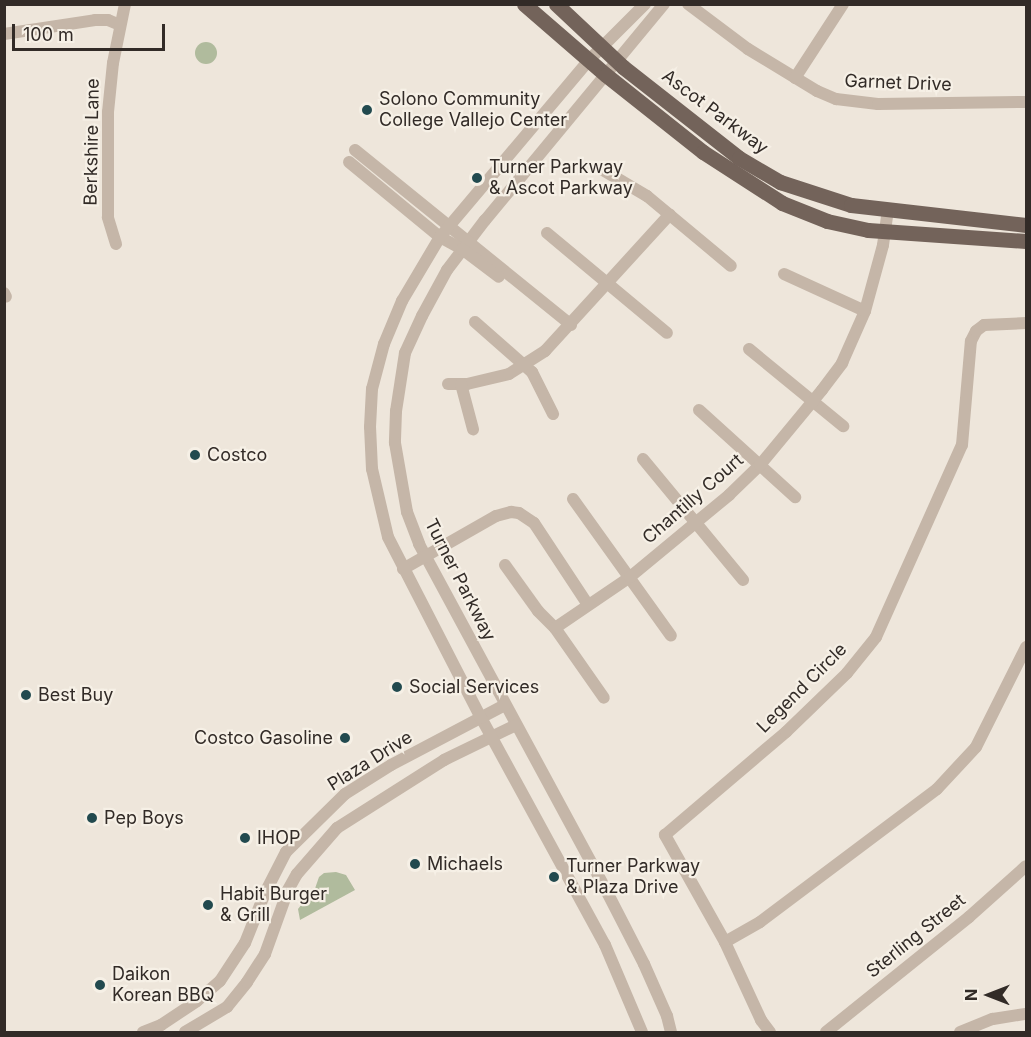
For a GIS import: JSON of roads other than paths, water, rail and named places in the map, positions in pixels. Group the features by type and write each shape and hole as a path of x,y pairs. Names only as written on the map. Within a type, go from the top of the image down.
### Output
{"main road":[{"name":"Ascot Parkway","path":"524,4 606,75 703,152 782,203 827,221 890,232 1026,242"},
{"name":"Ascot Parkway","path":"556,4 616,61 739,158 780,182 852,205 888,211 1026,225"}],"street":[{"name":"Berkshire Lane","path":"116,244 108,217 108,112 125,4"},
{"path":"642,1032 639,1019 605,945 481,718 388,537 372,469 370,427 372,389 384,344 402,301 440,237 589,60 645,4"},
{"name":"Turner Parkway","path":"664,4 465,245 422,316 405,352 399,378 395,443 406,512 425,556 644,964 671,1032"},
{"name":"Garnet Drive","path":"688,4 720,31 795,78 836,99 854,102 1026,102"},
{"path":"795,78 843,4"},
{"path":"4,34 95,20 108,20 120,25"},
{"path":"355,150 450,225 465,245 568,328"},
{"path":"349,162 440,237 465,245"},
{"path":"603,170 647,196 731,266"},
{"name":"Chantilly Court","path":"555,628 630,577 696,524 760,465 814,400 842,363 865,311 879,275 890,232 888,211"},
{"path":"448,384 487,381 525,365 568,328 670,214"},
{"path":"547,233 667,333"},
{"path":"784,274 865,311"},
{"path":"475,322 532,372 553,414"},
{"name":"Legend Circle","path":"770,1032 761,1020 725,942 665,836 786,732 847,673 876,637 962,445 971,341 976,331 984,325 1026,323"},
{"path":"749,349 843,426"},
{"path":"461,384 473,429"},
{"path":"699,410 795,497"},
{"path":"643,459 743,580"},
{"path":"573,499 671,636"},
{"path":"404,569 496,516 511,512 519,513 534,522 588,605"},
{"path":"505,565 538,611 555,628 604,698"},
{"path":"725,942 760,922 937,789 976,747 1026,647"},
{"name":"Plaza Drive","path":"143,1032 161,1025 197,1001 220,981 245,944 265,893 286,852 303,832 345,794 391,765 505,705"},
{"name":"Plaza Drive","path":"185,1032 227,1007 247,982 265,954 288,890 297,874 337,828 444,760 516,725"},
{"name":"Sterling Street","path":"826,1032 969,917 1026,866"},
{"path":"960,1032 993,1019 1026,1014"}],"place":[{"name":"Solono Community College Vallejo Center","path":"367,110"},
{"name":"Turner Parkway & Ascot Parkway","path":"477,178"},
{"name":"Costco","path":"195,455"},
{"name":"Social Services","path":"397,687"},
{"name":"Best Buy","path":"26,695"},
{"name":"Costco Gasoline","path":"345,738"},
{"name":"Pep Boys","path":"92,818"},
{"name":"IHOP","path":"245,838"},
{"name":"Michaels","path":"415,864"},
{"name":"Turner Parkway & Plaza Drive","path":"554,877"},
{"name":"Habit Burger & Grill","path":"208,905"},
{"name":"Daikon Korean BBQ","path":"100,985"}]}
